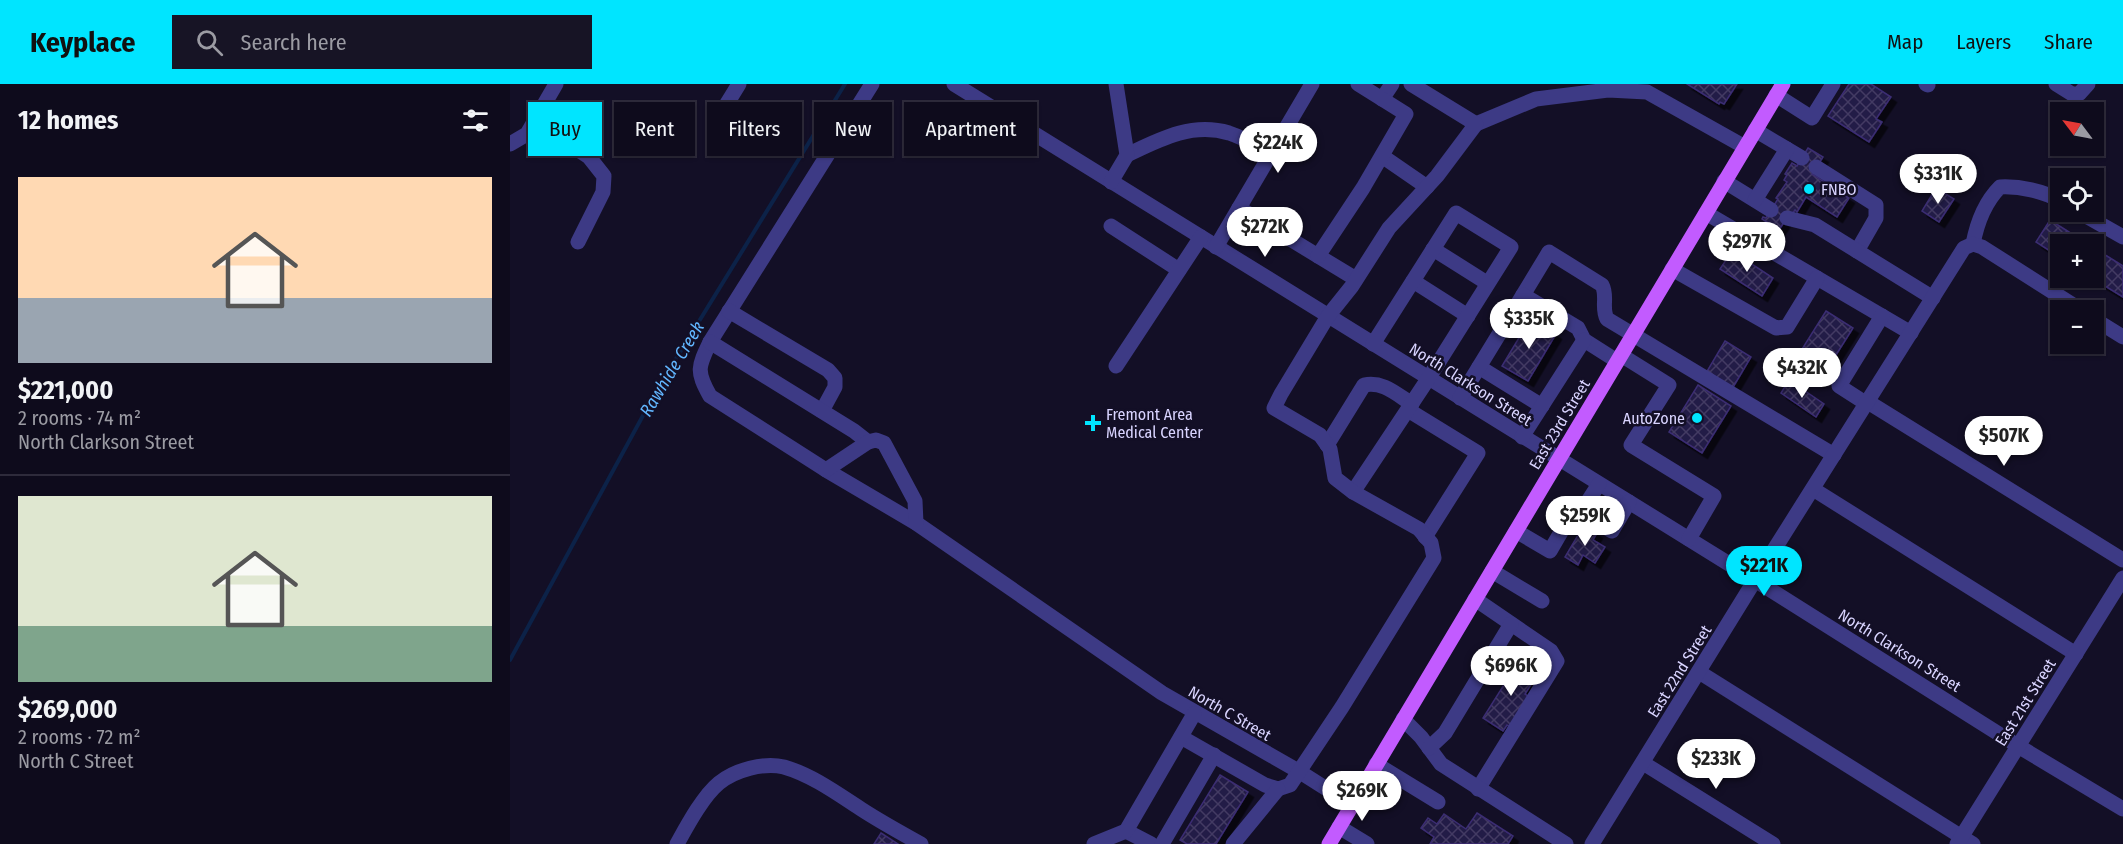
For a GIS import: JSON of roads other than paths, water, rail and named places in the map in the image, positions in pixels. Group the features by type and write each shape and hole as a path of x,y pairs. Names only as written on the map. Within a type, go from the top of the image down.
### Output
{"main road":[{"name":"East 23rd Street","path":"1329,844 1780,90"}],"street":[{"path":"546,102 556,84"},
{"path":"728,102 739,84"},
{"name":"North C Street","path":"872,84 710,342 700,363 700,380 710,396 826,470 916,523 1194,714 1300,772 1352,805"},
{"name":"North Clarkson Street","path":"954,84 1755,580 2018,746 2123,809"},
{"path":"1116,84 1127,155"},
{"path":"1216,247 1312,84"},
{"path":"1318,256 1406,114 1358,84"},
{"path":"1382,99 1392,84"},
{"path":"1411,84 1476,124"},
{"path":"1780,90 1812,117 1833,84"},
{"path":"2056,84 2072,94 2079,94 2088,84"},
{"path":"1233,844 1278,789 1290,785 1300,772 1434,558 1431,543 1419,529 1353,492 1335,478 1330,449 1320,435 1274,408 1328,316 1356,279 1389,228 1427,187 1476,124 1536,99 1608,90 1647,92 1745,147"},
{"path":"1111,182 1127,155 1164,137 1192,129 1210,129 1231,134 1272,153"},
{"path":"1755,130 1802,158"},
{"path":"510,144 528,132"},
{"path":"1755,200 1787,149"},
{"path":"578,242 603,192 604,176 587,156"},
{"path":"1382,156 1427,187"},
{"path":"1816,167 1876,205 1876,218 1857,251"},
{"path":"1724,182 1771,210"},
{"path":"2050,195 2012,186 2000,187 1993,194 1977,223 1973,244 1982,247 2065,300"},
{"path":"1239,208 1356,279"},
{"path":"1353,492 1511,248 1456,213 1372,344"},
{"path":"1706,213 1911,333"},
{"path":"1787,218 1815,225 1933,298"},
{"path":"2097,222 2123,237"},
{"path":"1111,226 1179,270"},
{"path":"1116,366 1201,237"},
{"name":"East 22nd Street","path":"1592,844 1964,248 1973,244"},
{"path":"1433,249 1487,283"},
{"path":"1460,398 1549,252 1602,285 1606,292 1603,312 1607,319 1834,454"},
{"path":"1672,269 1776,328 1787,327 1817,278"},
{"path":"1413,281 1468,316"},
{"path":"1523,295 1578,328 1584,340 1669,385 1631,446 1714,496 1689,539"},
{"path":"729,311 828,370 835,378 834,387 822,411"},
{"path":"1882,316 1839,386 2123,560"},
{"path":"2104,325 2123,337"},
{"path":"1522,437 1584,340"},
{"path":"710,342 868,442"},
{"path":"1479,367 1542,406"},
{"path":"1327,445 1364,385 1374,383 1384,386 1409,407 1478,453 1425,537"},
{"path":"826,470 837,460 868,442 876,440 884,443 915,501 916,523"},
{"path":"1516,531 1550,551 1568,520 1581,512 1599,483"},
{"path":"1813,489 2076,654"},
{"path":"1581,512 1612,531 1629,502"},
{"path":"1492,570 1542,601"},
{"name":"East 21st Street","path":"1964,842 2018,746 2123,578"},
{"path":"1475,599 1551,651 1557,661 1478,789"},
{"path":"1429,748 1445,733 1511,624"},
{"path":"1699,672 1964,842"},
{"path":"1094,844 1126,831 1194,714"},
{"path":"1403,719 1442,764 1566,844"},
{"path":"1181,737 1265,785 1278,789"},
{"path":"1162,844 1214,755"},
{"path":"1643,763 1773,844"},
{"path":"1377,764 1438,802"},
{"path":"677,844 718,784 759,766 783,767 807,777 921,844"},
{"path":"1339,827 1367,844"},
{"path":"1126,831 1151,844"}],"waterway":[{"name":"Rawhide Creek","path":"510,660 658,388 845,84"}],"place":[{"name":"FNBO","path":"1809,189"},
{"name":"AutoZone","path":"1697,418"},
{"name":"Fremont Area Medical Center","path":"1093,423"}]}
